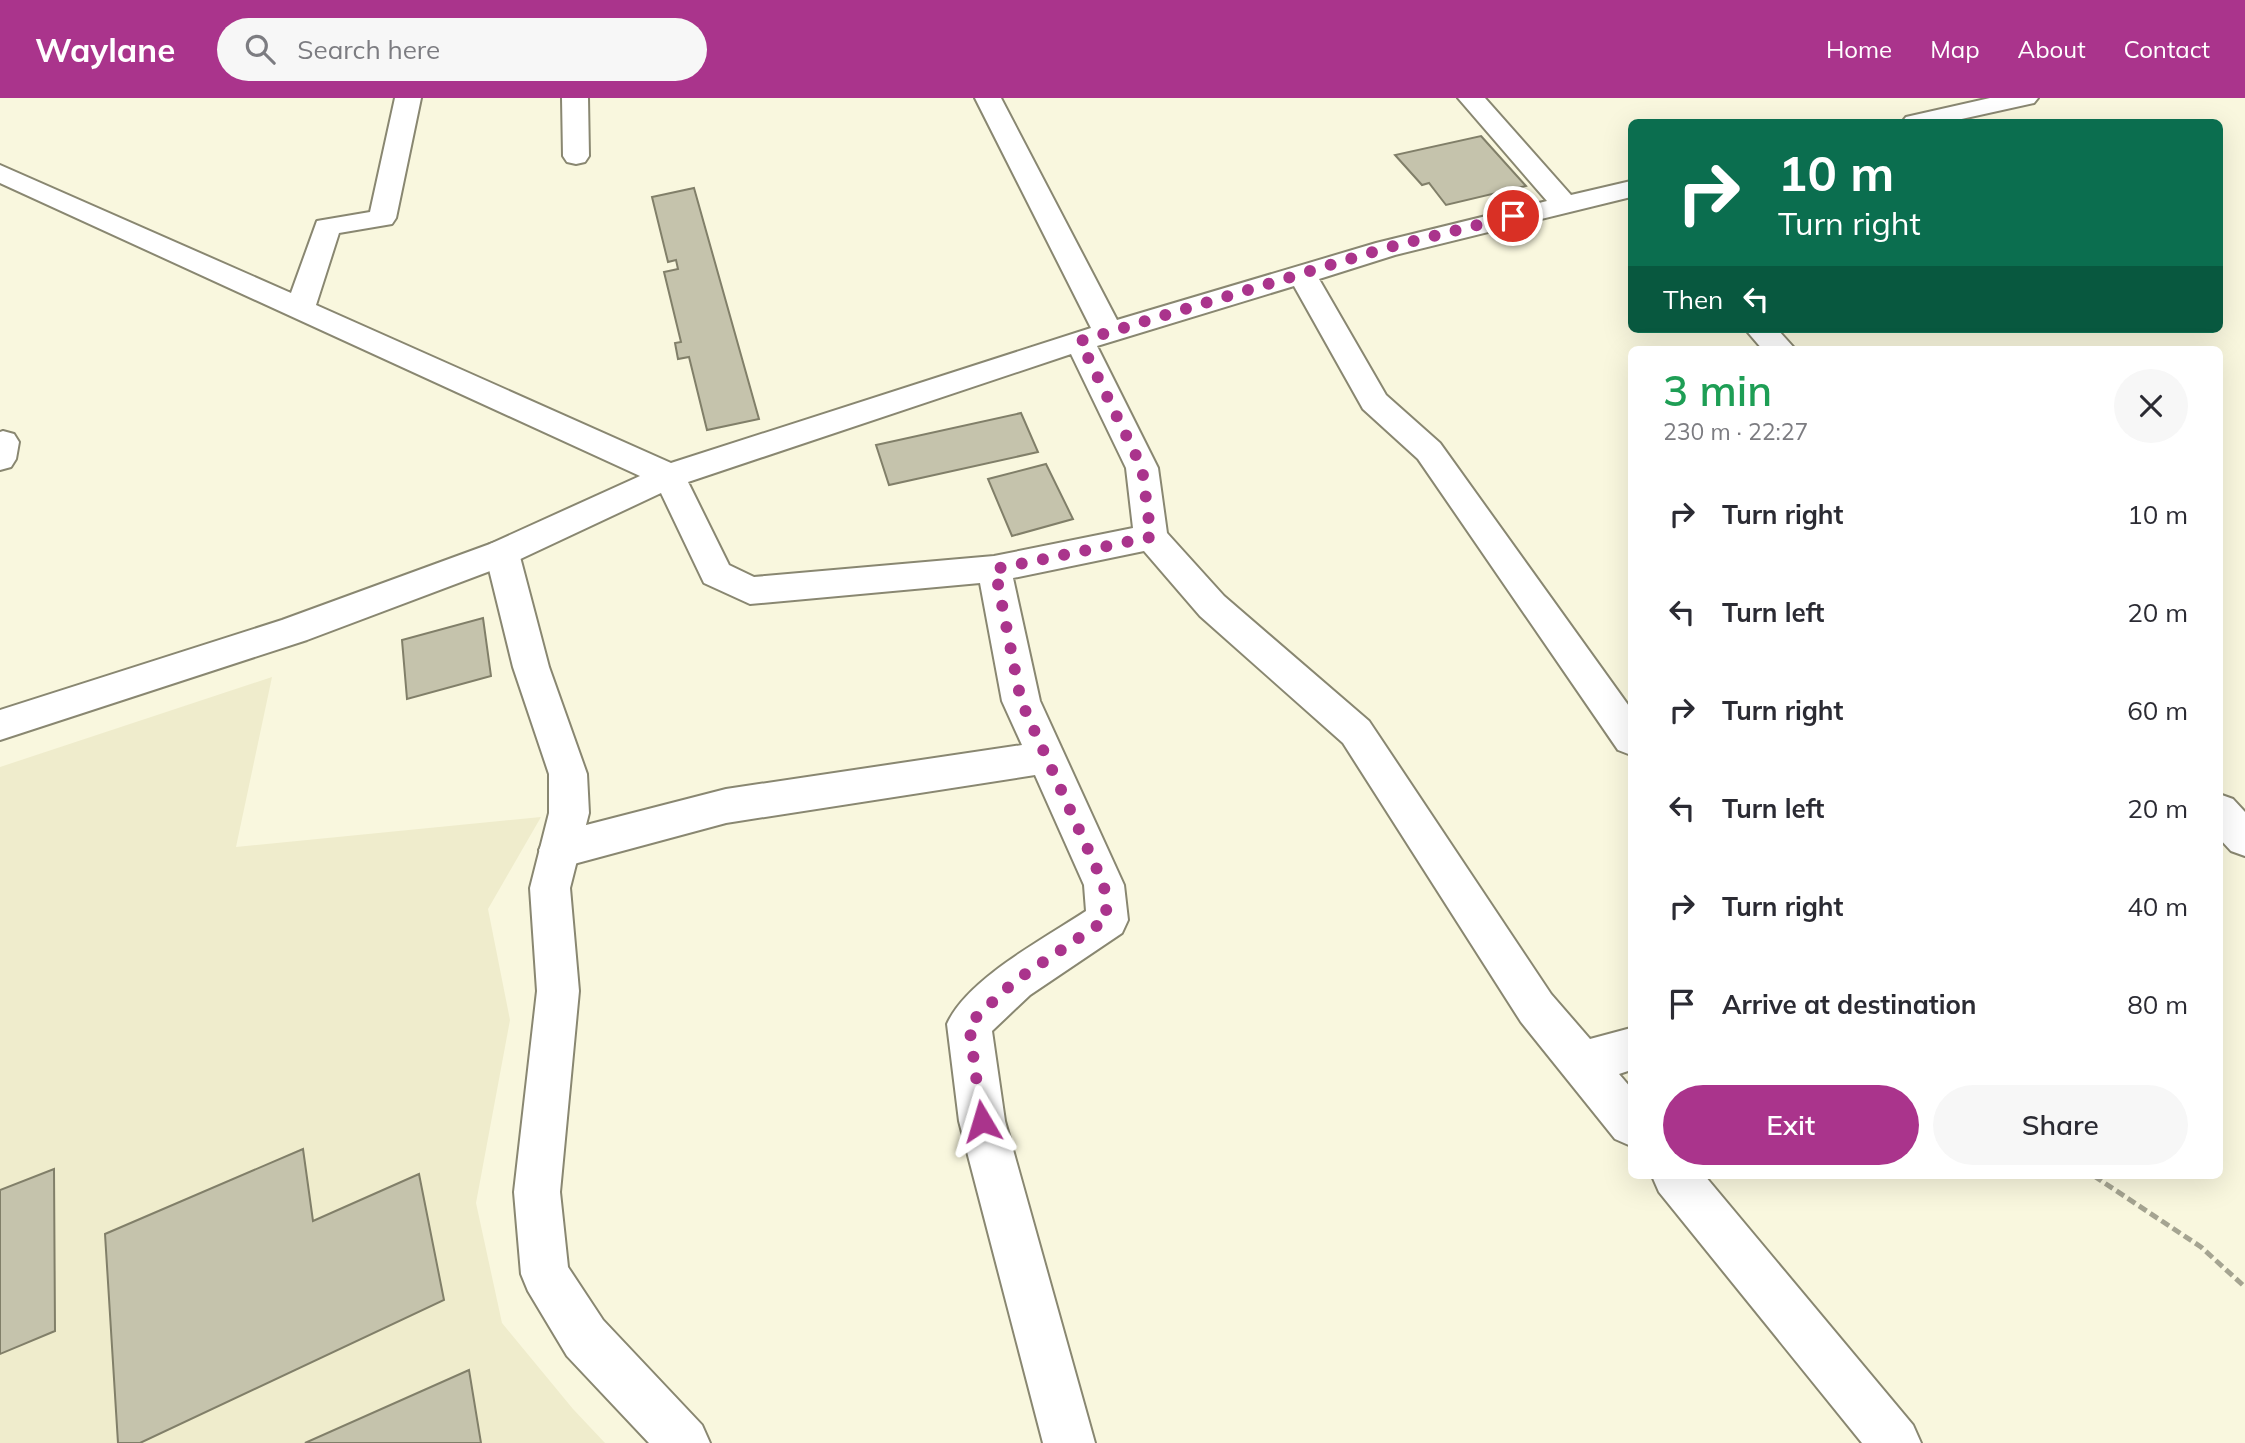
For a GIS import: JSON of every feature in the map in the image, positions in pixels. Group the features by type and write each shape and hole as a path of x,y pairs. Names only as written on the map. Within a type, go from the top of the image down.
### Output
{"street":[{"path":"300,310 327,227 382,218 408,98"},
{"path":"575,98 576,156"},
{"path":"988,98 1094,336 1142,468 1151,537 1212,606 1356,732 1536,1008 1628,1119"},
{"path":"1471,98 1564,204"},
{"path":"1929,119 2025,98"},
{"path":"0,173 668,475 716,574 750,591 995,569 1151,537"},
{"path":"0,725 294,630 502,553 668,475 1094,336 1386,248 1564,204 1624,199"},
{"path":"1302,274 1374,402 1429,451 1628,735"},
{"path":"1764,333 1777,346"},
{"path":"502,553 531,667 568,774 569,813 550,887 558,991 537,1192 545,1274 585,1338 684,1443"},
{"path":"995,569 1021,701 1104,885 1107,919 1015,981 969,1024 982,1121 1069,1443"},
{"path":"559,850 726,806 1046,757"},
{"path":"2223,815 2245,839"},
{"path":"1582,1063 1628,1050"},
{"path":"1677,1179 1895,1443"}],"path":[{"path":"2099,1179 2201,1247 2245,1287"}],"shaded area":[{"path":"272,677 236,847 541,817 488,909 510,1020 476,1203 502,1323 573,1409 605,1443 0,1443 0,767"}],"building":[{"path":"1481,136 1526,186 1446,205 1429,183 1422,185 1395,155"},
{"path":"694,188 759,419 707,430 689,357 678,359 675,343 681,342 664,272 678,269 676,260 668,262 652,197"},
{"path":"1021,413 1038,452 889,485 876,445"},
{"path":"1046,464 1073,519 1012,536 988,479"},
{"path":"483,618 491,676 407,699 402,640"},
{"path":"303,1149 313,1221 419,1174 444,1300 140,1443 118,1443 105,1234"},
{"path":"54,1169 55,1331 0,1354 0,1190"},
{"path":"469,1370 481,1443 305,1443"}],"route":[{"path":"982,1121 969,1024 1015,981 1107,919 1104,885 1021,701 995,569 1151,537 1142,468 1080,341 1386,248 1513,216"}]}
